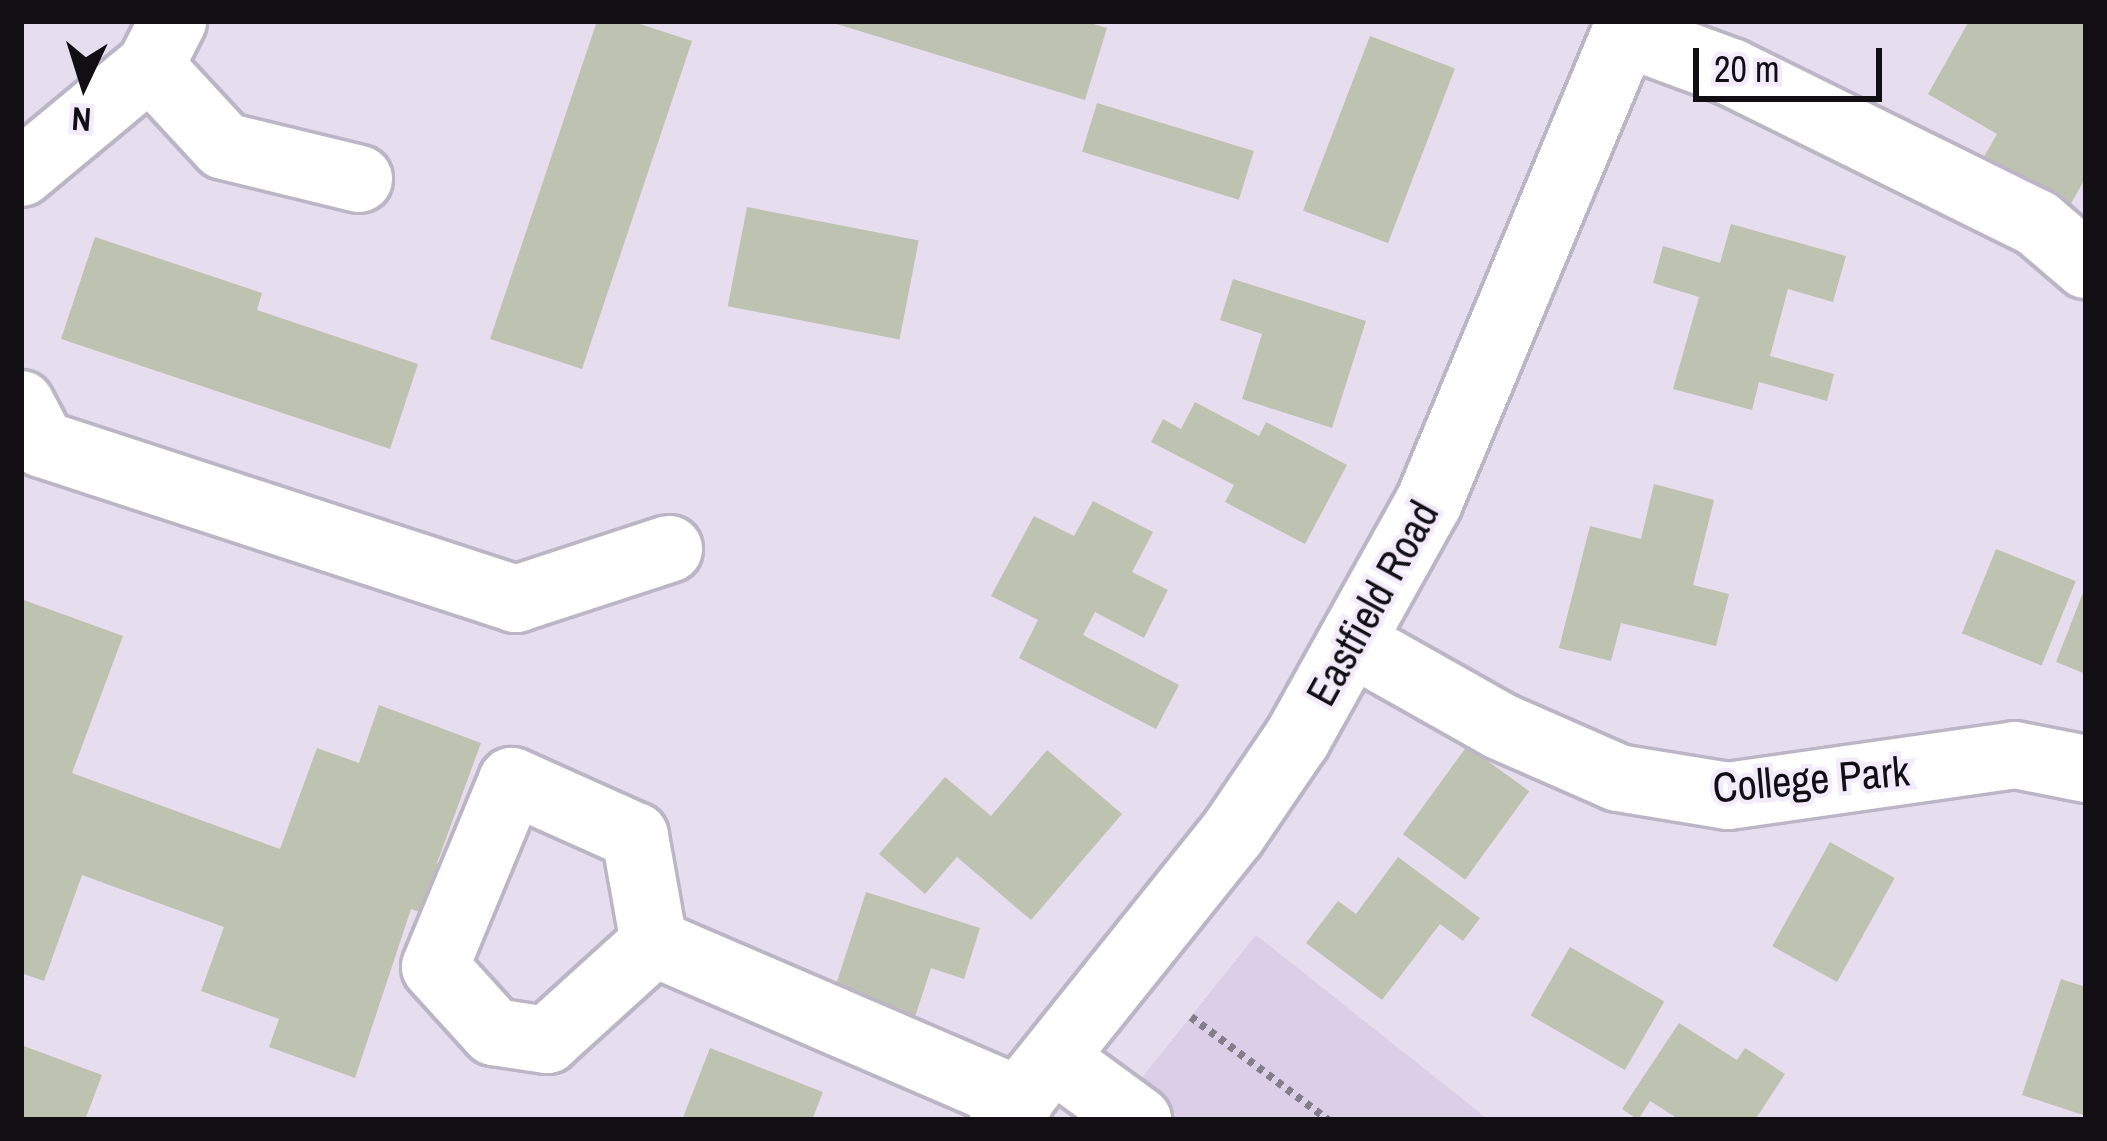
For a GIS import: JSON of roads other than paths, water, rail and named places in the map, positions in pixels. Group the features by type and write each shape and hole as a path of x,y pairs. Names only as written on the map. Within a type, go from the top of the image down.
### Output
{"street":[{"path":"1627,27 1731,72 2037,223 2086,265"},
{"name":"Eastfield Road","path":"1026,1094 1233,832 1351,642 1429,502 1627,27"},
{"path":"21,173 161,43 224,146 358,179"},
{"path":"21,404 42,444 516,599 668,549"},
{"name":"College Park","path":"1351,642 1502,727 1618,778 1728,796 2015,754 2086,769"},
{"path":"655,943 1026,1094 1138,1120"}]}
